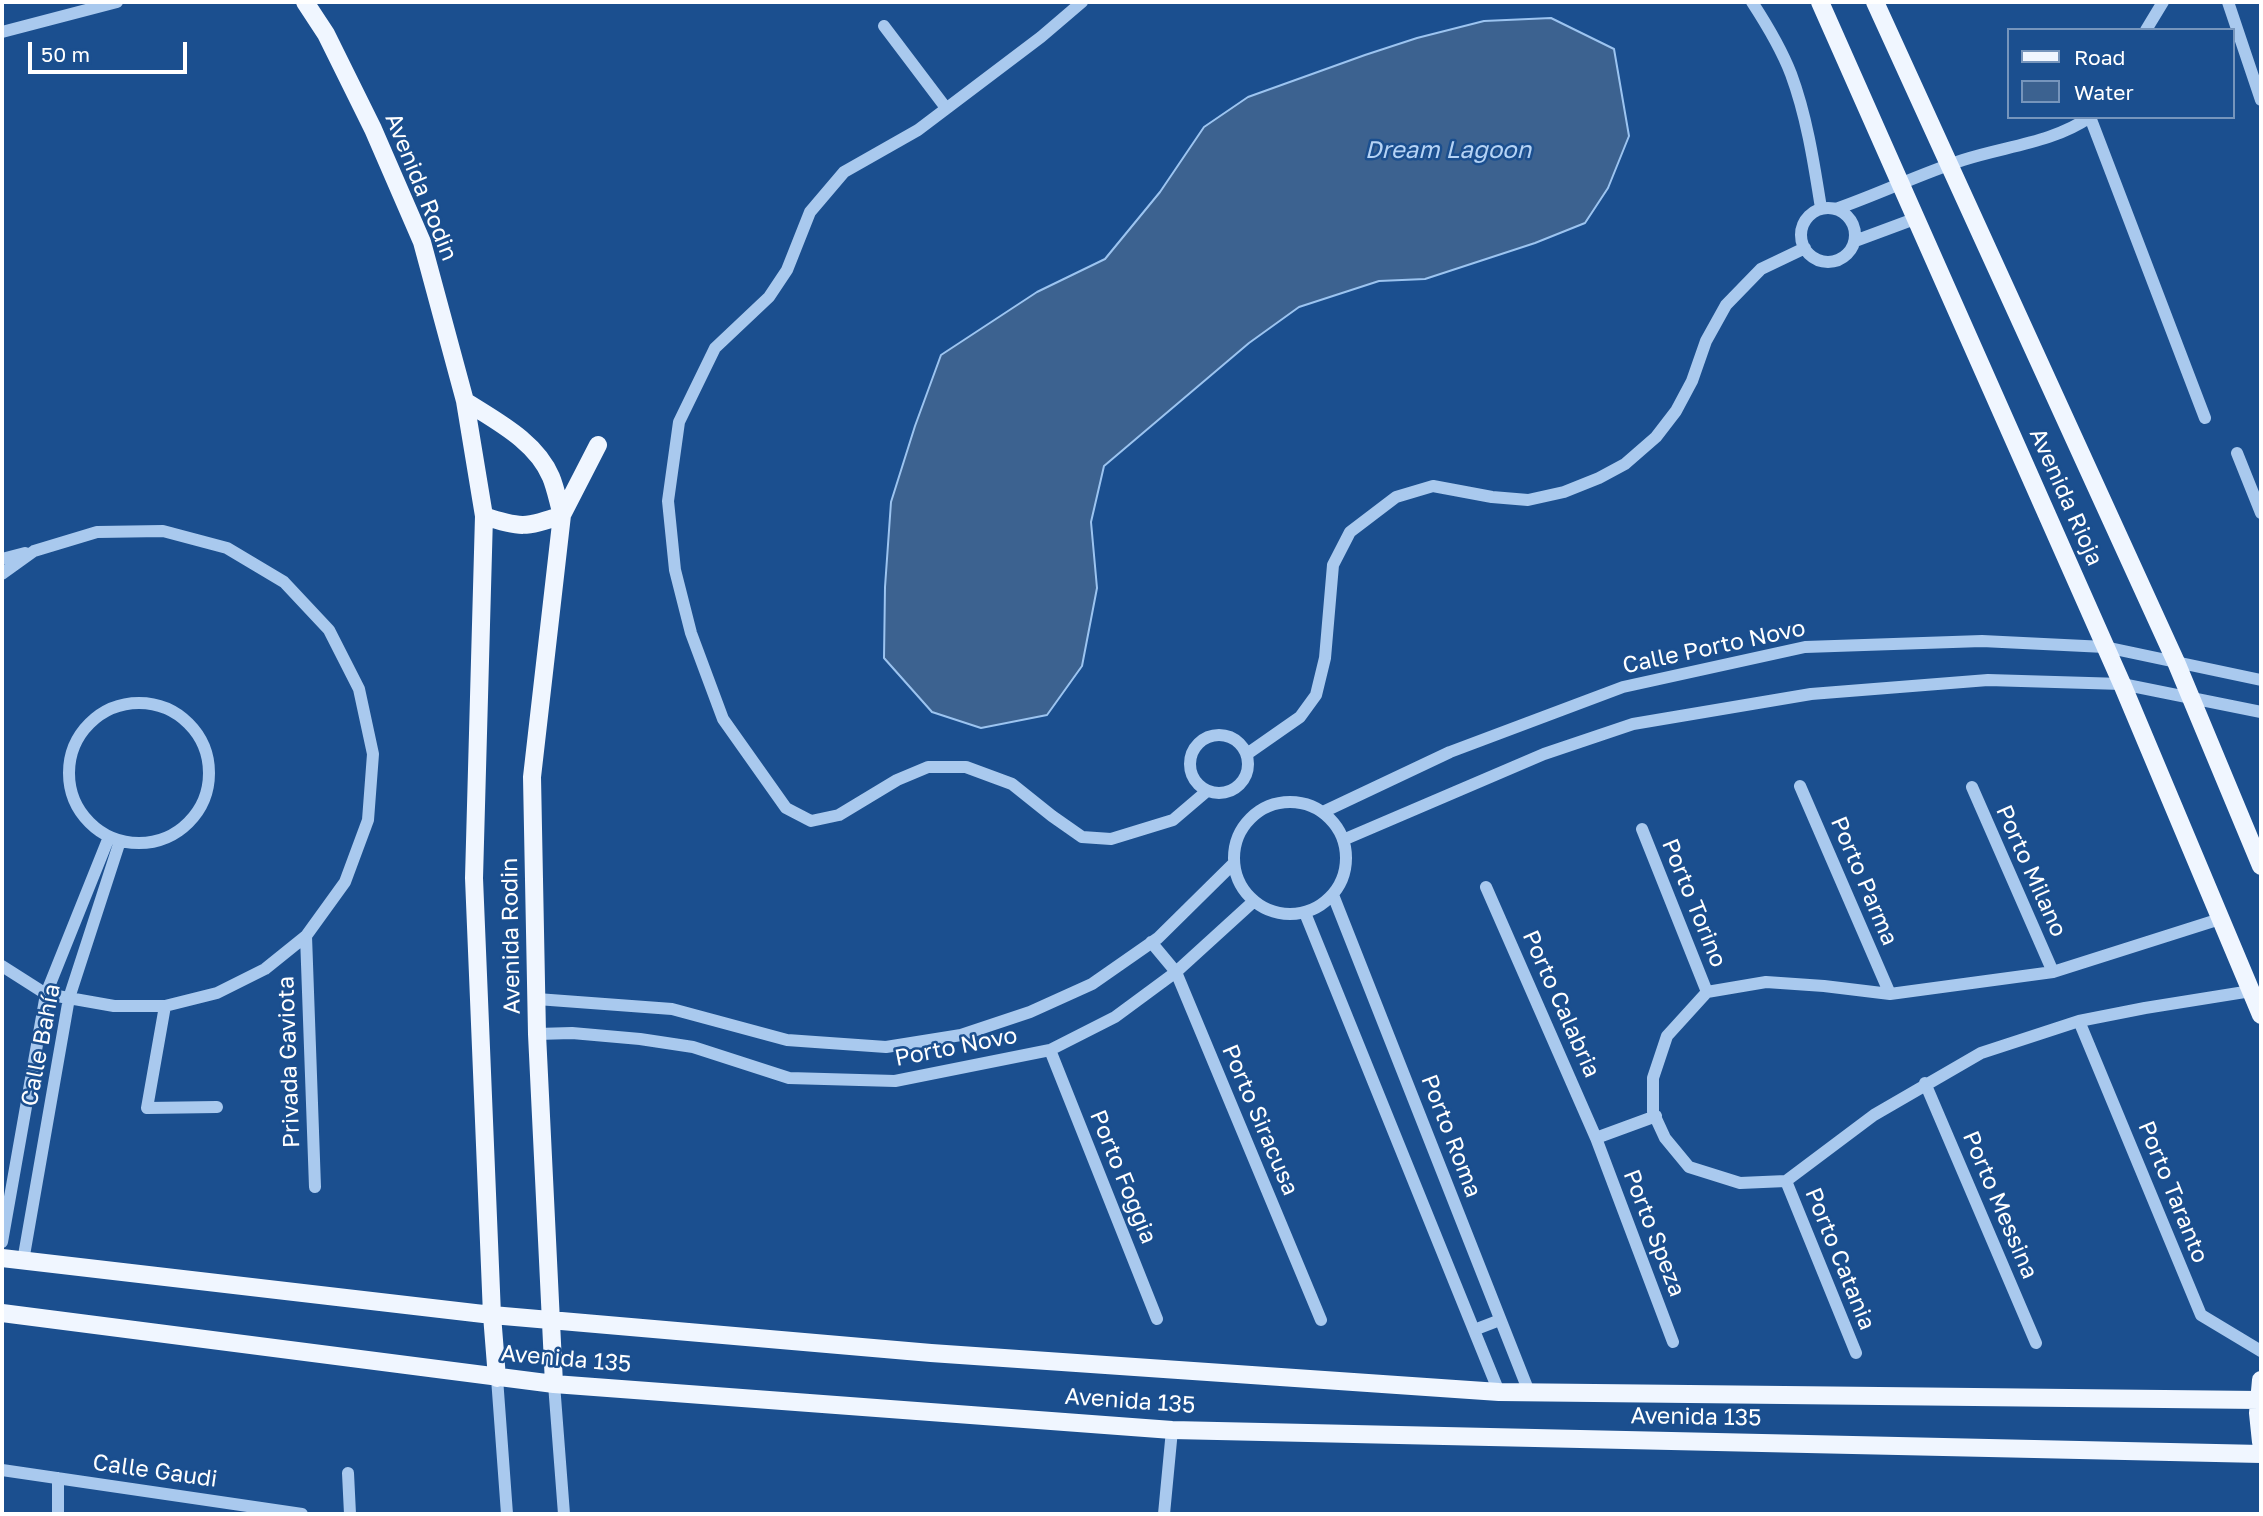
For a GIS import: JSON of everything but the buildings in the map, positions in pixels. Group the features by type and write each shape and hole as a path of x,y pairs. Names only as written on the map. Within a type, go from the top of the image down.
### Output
{"main road":[{"name":"Avenida Rodin","path":"305,2 326,34 373,129 422,242 465,401 484,516 474,878 497,1378"},
{"name":"Avenida Rioja","path":"1820,2 2122,684 2261,1015"},
{"name":"Avenida Rioja","path":"1876,2 2176,663 2261,866"},
{"name":"Avenida Rodin","path":"465,401 514,433 538,454 551,477 562,515 532,777 537,1034 555,1384"},
{"path":"484,516 508,524 534,526 562,515 598,445"},
{"name":"Avenida 135","path":"2,1258 492,1315 931,1353 1499,1392 2259,1400"},
{"name":"Avenida 135","path":"2,1313 555,1384 1172,1430 2261,1454"},
{"path":"2261,1380 2261,1442"}],"street":[{"path":"2,32 117,2"},
{"path":"1083,2 918,130 844,172 810,212 787,270 769,297 715,348 679,422 668,501 675,570 691,633 723,719 786,808 811,821 839,815 897,780 928,767 966,766 1012,783 1082,837 1111,839 1173,820 1207,791"},
{"path":"1752,2 1771,31 1791,75 1805,126 1821,208"},
{"path":"2147,28 2163,2"},
{"path":"2228,2 2261,100"},
{"path":"884,26 946,108"},
{"path":"1836,209 1852,221 1855,241 1847,255 1833,262 1816,260 1805,248 1801,236 1803,224 1811,214 1821,208 1836,209 1949,165 2061,134 2087,119"},
{"path":"2091,119 2205,418"},
{"path":"1855,241 1917,218"},
{"path":"1247,754 1300,717 1316,695 1325,658 1334,565 1350,532 1396,497 1433,486 1492,497 1528,500 1564,492 1625,464 1656,437 1676,411 1692,380 1706,341 1726,305 1761,268 1805,248"},
{"path":"2237,453 2261,513"},
{"path":"2,559 97,532 163,530 227,548 284,582 329,630 359,689 373,754 368,820 345,882 306,936 265,970 217,993 165,1006 114,1006 46,994 2,966"},
{"path":"2,573 34,551"},
{"name":"Calle Porto Novo","path":"1323,812 1450,752 1623,687 1805,647 1982,641 2105,647 2261,680"},
{"path":"1343,840 1544,754 1633,724 1811,694 1988,680 2122,684 2261,712"},
{"path":"131,704 153,705 174,713 192,727 204,746 209,768 207,791 198,811 184,828 164,839 142,844 114,839 91,824 77,806 70,784 70,762 77,740 91,722 109,710 131,704"},
{"path":"1217,735 1226,736 1242,746 1247,754 1247,774 1242,783 1226,793 1207,791 1193,778 1190,769 1194,750 1199,742 1217,735"},
{"name":"Porto Parma","path":"1800,786 1889,994"},
{"name":"Porto Milano","path":"1972,787 2053,972"},
{"path":"1288,801 1307,804 1323,812 1335,824 1343,840 1346,859 1343,878 1333,895 1320,906 1305,913 1287,914 1269,910 1244,891 1237,878 1235,845 1242,828 1254,814 1270,805 1288,801"},
{"name":"Porto Torino","path":"1642,829 1707,992"},
{"name":"Calle Bahía","path":"2,1242 46,994 114,839"},
{"name":"Calle Bahía","path":"23,1261 69,998 114,839"},
{"name":"Porto Novo","path":"537,999 672,1009 787,1040 886,1047 961,1035 1030,1012 1092,984 1152,942 1234,863"},
{"name":"Porto Calabria","path":"1486,887 1597,1138"},
{"name":"Porto Roma","path":"1333,895 1529,1392"},
{"name":"Porto Novo","path":"537,1034 572,1033 693,1048 789,1078 895,1082 1050,1050 1115,1017 1176,972 1254,901"},
{"path":"1305,913 1499,1392"},
{"path":"2220,919 2053,972 1889,994 1766,982 1707,992 1667,1036 1653,1078 1653,1112 1665,1138 1689,1167 1740,1183 1786,1181 1874,1115 1925,1083 1981,1053 2079,1021 2251,991"},
{"name":"Privada Gaviota","path":"306,936 315,1187"},
{"name":"Porto Siracusa","path":"1152,942 1176,972 1321,1320"},
{"path":"165,1006 147,1108 217,1107"},
{"name":"Porto Taranto","path":"2079,1021 2201,1315 2261,1351"},
{"name":"Porto Foggia","path":"1050,1050 1157,1319"},
{"name":"Porto Messina","path":"1925,1083 2035,1343"},
{"path":"1597,1138 1656,1116"},
{"name":"Porto Speza","path":"1597,1138 1673,1342"},
{"name":"Porto Catania","path":"1786,1181 1856,1353"},
{"path":"1474,1330 1500,1320"},
{"name":"Avenida Rodin","path":"497,1378 507,1514"},
{"name":"Avenida Rodin","path":"555,1384 564,1514"},
{"path":"1164,1514 1172,1430"},
{"name":"Calle Gaudi","path":"2,1470 302,1514"},
{"path":"348,1473 350,1514"},
{"path":"58,1478 58,1514"},
{"path":"214,1501 214,1514"}],"water":[{"name":"Dream Lagoon","path":"1551,18 1614,49 1629,136 1608,188 1585,223 1535,243 1425,279 1379,281 1299,307 1249,343 1104,466 1091,522 1097,588 1082,666 1047,715 981,728 932,712 884,658 885,587 891,502 941,355 1037,292 1105,259 1160,192 1204,127 1248,97 1417,38 1484,21"}]}
